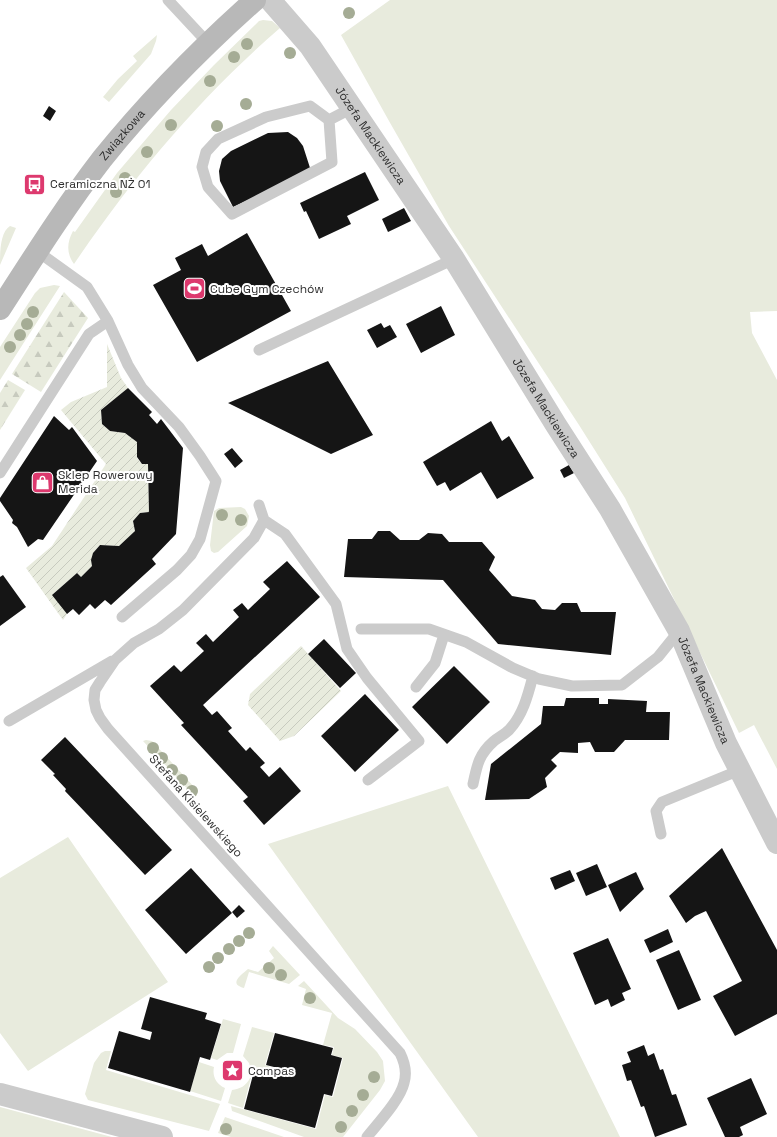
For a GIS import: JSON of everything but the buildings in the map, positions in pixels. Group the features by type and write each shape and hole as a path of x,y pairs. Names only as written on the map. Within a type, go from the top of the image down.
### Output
{"street":[{"name":"Józefa Mackiewicza","path":"270,0 310,46 454,259 552,420 610,509 680,631 718,724 777,843"},
{"name":"Związkowa","path":"0,309 9,289 102,159 138,116 245,3"},
{"path":"0,1094 162,1137"}],"lane":[{"path":"168,0 208,43"},
{"path":"310,106 329,120 332,162 232,214 208,187 202,167 206,152 218,139 266,117 310,106"},
{"path":"329,120 352,108"},
{"path":"37,251 87,287 108,321 128,365 142,388 179,427 216,481 200,539 191,555 177,570 122,617"},
{"path":"259,350 454,259"},
{"path":"0,473 89,334 108,321"},
{"path":"259,505 264,520 285,534 336,604 347,649 367,678 419,741 368,780"},
{"name":"Stefana Kisielewskiego","path":"264,520 254,538 183,610 159,629 134,643 115,660 96,690 94,700 96,710 100,718 400,1053 405,1067 404,1084 400,1092 367,1137"},
{"path":"361,629 429,630 466,642 513,668 539,679 572,686 622,686 658,657 680,631"},
{"path":"416,687 435,663 444,635"},
{"path":"9,721 115,660"},
{"path":"473,784 477,762 483,751 495,740 509,731 519,717 526,703 533,676"},
{"path":"661,834 656,811 662,802 740,770"}],"green space":[{"path":"390,0 777,0 777,311 750,312 752,333 777,380 777,769 754,725 739,733 625,498 449,226 341,35"},
{"path":"259,21 272,21 280,28 222,82 169,139 120,200 74,264 71,260 68,248 71,235 73,231 75,232 117,173 171,110 214,65"},
{"path":"157,35 151,54 109,102 103,97 118,79 137,61 133,56"},
{"path":"10,226 16,228 0,265 2,238"},
{"path":"54,285 60,286 0,380 0,347 35,293 40,288"},
{"path":"64,292 88,318 41,392 12,374"},
{"path":"107,344 121,378 128,388 101,410 102,424 110,431 125,433 137,442 137,458 142,464 148,464 149,512 140,513 133,521 135,531 119,546 100,545 93,554 92,566 81,577 77,573 53,594 67,614 63,620 26,568 52,546 106,464 61,410 71,402 107,387"},
{"path":"8,380 25,390 0,430 0,393"},
{"path":"241,507 245,509 249,516 247,526 218,552 214,553 211,551 210,545 214,511 219,508"},
{"path":"301,646 341,691 294,736 280,741 248,705 250,694"},
{"path":"143,741 152,741 196,789 197,795 195,797"},
{"path":"448,786 620,1137 478,1137 268,844"},
{"path":"68,837 168,982 28,1071 0,1033 0,878"},
{"path":"273,946 300,975 289,984 249,972 244,988 239,986 236,982 237,979 248,969 258,972 274,958 269,951"},
{"path":"304,981 338,1018 355,1029 377,1052 383,1061 385,1081 380,1090 343,1137 304,1137 232,1111 231,1106 316,1129 325,1095 333,1097 343,1058 332,1055 334,1047 323,1045 332,1013 302,1005 306,989 298,986"},
{"path":"223,1019 241,1024 233,1053 227,1053 217,1060 211,1058"},
{"path":"252,1027 274,1033 265,1065 277,1069 275,1076 251,1070 249,1063 243,1056"},
{"path":"111,1051 106,1070 220,1104 209,1131 88,1100 85,1094 94,1063 101,1053"},
{"path":"199,1062 214,1067 215,1079 225,1088 221,1101 190,1091"},
{"path":"250,1078 243,1108 228,1103 232,1090 242,1087"},
{"path":"0,1107 97,1133 112,1137 0,1137"},
{"path":"225,1117 284,1137 231,1137 218,1133"}],"place":[{"name":"Ceramiczna NŻ 01","path":"34,184"},
{"name":"Cube Gym Czechów","path":"195,289"},
{"name":"Sklep Rowerowy Merida","path":"42,482"},
{"name":"Compas","path":"233,1071"}]}
